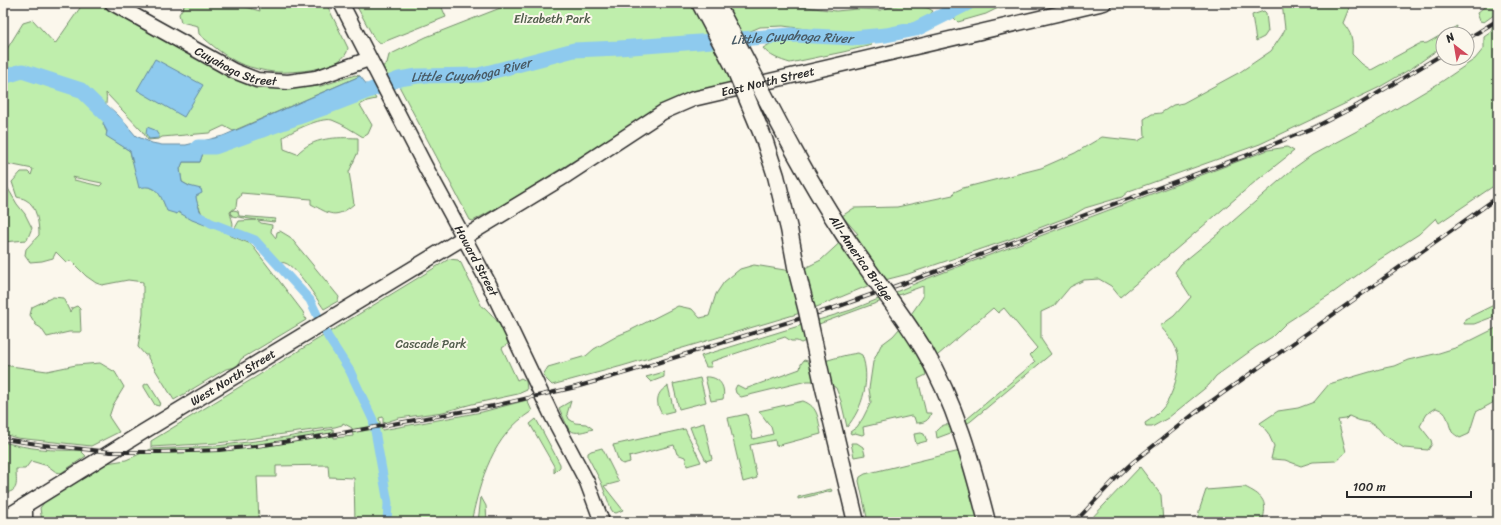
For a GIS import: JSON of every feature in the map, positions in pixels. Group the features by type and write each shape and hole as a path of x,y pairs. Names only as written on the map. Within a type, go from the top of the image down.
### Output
{"main road":[{"path":"700,3 734,68 764,139 776,176 856,522"},
{"name":"All-America Bridge","path":"716,3 808,174 838,224 924,350 946,396 961,434 978,485 987,522"}],"street":[{"name":"Cuyahoga Street","path":"112,3 234,71 257,80 288,82 316,78 369,59"},
{"name":"Howard Street","path":"340,3 488,282 552,416 587,482 602,522"},
{"name":"East North Street","path":"464,237 566,175 650,120 693,99 1104,3"},
{"name":"West North Street","path":"3,519 464,237"},
{"path":"25,506 25,522"}],"green space":[{"path":"79,3 99,3 223,73 251,84 289,88 321,86 355,75 360,76 233,131 224,126 209,133 162,137 159,139 148,140 142,131 106,93 104,118 105,129 114,140 130,151 132,160 145,186 156,190 165,206 202,214 196,200 195,189 182,182 180,169 183,162 200,162 203,153 215,147 371,90 376,99 367,101 360,105 372,125 368,134 363,137 332,120 327,120 307,125 283,137 284,149 297,154 310,144 325,139 358,138 358,152 349,172 354,204 342,212 332,214 311,204 311,199 241,193 240,197 237,199 236,207 230,212 233,225 229,235 251,244 303,312 306,320 241,359 237,367 226,369 174,400 148,358 148,355 145,355 138,347 143,314 143,282 128,280 102,285 96,283 86,276 71,261 66,262 56,252 53,258 30,262 25,255 26,249 39,235 37,216 33,206 30,203 17,197 12,182 21,172 28,172 31,175 33,169 3,163 3,51 7,49 23,23 33,20 55,44 82,5","holes":["72,177 102,183 100,186 74,180"]},
{"path":"186,3 232,3 260,11 258,3 326,3 348,48 345,55 338,61 317,69 293,72 270,72 254,68 235,61 219,50 199,34 198,26 181,22 179,14"},
{"path":"355,3 440,3 446,17 381,43 375,40"},
{"name":"Elizabeth Park","path":"513,3 692,3 734,84 670,101 509,201 473,221 470,220 399,86 387,93 376,72 387,63 389,55 426,37"},
{"path":"716,3 778,3 790,7 807,7 836,11 857,9 881,10 903,3 914,3 933,11 917,25 878,33 837,33 783,26 760,27 734,38"},
{"path":"976,3 1023,3 998,8 986,14 958,22 953,17"},
{"path":"1282,3 1346,3 1349,8 1343,23 1351,37 1352,54 1362,64 1371,70 1419,44 1427,43 1435,38 1435,52 1412,68 1378,88 1260,144 1129,191 1122,197 1085,208 1073,215 1008,240 908,274 877,282 807,311 622,366 552,385 543,375 548,367 586,356 594,349 619,335 678,306 692,309 700,318 709,316 716,294 724,282 740,269 754,265 797,272 821,260 846,237 858,234 842,216 854,208 897,207 953,195 954,192 963,188 1041,168 1075,153 1102,137 1138,141 1145,137 1144,119 1152,114 1161,113 1173,105 1183,103 1240,72 1271,51 1285,29"},
{"path":"1489,3 1498,3 1498,12 1484,22 1480,21 1477,13"},
{"path":"1264,11 1266,13 1268,31 1264,37 1256,41 1252,15"},
{"path":"1498,21 1498,183 1439,223 1436,218 1419,234 1286,323 1272,337 1216,376 1209,385 1168,418 1152,427 1146,427 1145,423 1158,413 1166,404 1173,390 1178,373 1179,365 1176,348 1160,326 1174,316 1191,297 1175,272 1181,264 1294,168 1312,155 1372,123 1441,82 1465,66 1475,66 1475,59 1484,48 1484,37 1491,32 1493,24"},
{"path":"787,37 840,43 867,42 872,45 790,63 779,59 765,51 763,48 775,41"},
{"path":"1287,147 1294,151 1256,181 1120,297 1111,286 1099,279 1084,280 1070,287 1054,306 1041,312 1041,339 1051,354 971,421 956,431 937,438 936,431 941,427 950,425 955,429 1035,362 1030,355 1037,348 1004,308 998,313 993,308 924,367 926,375 918,379 926,413 931,413 927,420 921,423 916,423 914,417 911,416 863,427 864,434 862,435 855,433 851,434 850,432 857,427 871,402 869,389 873,362 881,345 893,336 907,320 923,297 923,286 819,324 813,338 801,343 791,341 785,337 710,362 712,367 706,367 701,356 851,310 926,279 1268,150"},
{"path":"3,180 17,204 25,214 32,228 27,240 3,242"},
{"path":"233,210 238,211 239,216 276,219 274,222 257,220 261,223 272,225 271,232 276,238 277,232 280,231 290,237 339,297 338,301 324,309 301,276 295,270 284,263 273,262 264,255 261,248 248,239 238,236 235,228 239,221 256,220 232,216 231,212"},
{"name":"Cascade Park","path":"449,259 458,260 461,263 482,307 484,307 492,315 502,329 508,344 502,348 517,380 521,378 526,381 527,390 518,394 443,412 399,418 383,423 383,417 379,418 382,430 482,412 527,400 532,411 518,421 507,433 490,460 479,490 471,522 355,522 354,478 329,477 328,465 276,466 276,477 257,477 259,522 42,522 40,508 49,496 100,464 126,460 151,449 216,446 287,437 333,429 334,438 353,436 352,428 343,423 342,425 335,427 218,443 151,447 151,441"},
{"path":"53,297 63,298 70,312 72,308 77,306 80,309 81,332 69,332 47,337 41,328 36,325 30,315 32,307"},
{"path":"1498,303 1498,315 1474,324 1464,324 1465,319"},
{"path":"1498,327 1498,386 1494,388 1498,393 1498,400 1476,412 1469,434 1460,438 1452,432 1445,414 1436,408 1427,414 1420,426 1431,440 1432,444 1428,450 1404,448 1384,435 1378,428 1370,423 1349,416 1346,419 1338,420 1346,452 1336,461 1313,462 1301,466 1285,460 1271,459 1274,446 1268,433 1260,423 1278,411 1298,408 1314,402 1329,384 1394,366 1408,360 1458,347"},
{"path":"858,353 862,355 865,364 866,374 864,393 853,419 847,427 841,401 836,388 826,381 807,381 741,397 736,393 735,389 737,385 745,389 800,369 804,360 814,362 826,361"},
{"path":"100,363 115,372 124,387 113,405 109,417 119,432 91,446 17,438 3,434 3,365 47,371 76,365"},
{"path":"664,372 664,377 651,382 646,377"},
{"path":"705,377 718,380 722,386 724,394 723,399 711,401"},
{"path":"700,378 706,402 679,409 673,384"},
{"path":"148,383 160,402 159,406 155,405 144,387 144,385"},
{"path":"668,386 674,411 662,414 658,406 658,398 661,391"},
{"path":"571,401 567,414 569,419 575,423 586,424 593,429 584,432 569,430 559,408"},
{"path":"803,401 815,410 821,434 776,446 775,440 750,445 757,478 743,482 728,418 747,414 753,439 773,434 771,427 759,411"},
{"path":"536,419 560,464 560,467 554,473 554,466 530,424"},
{"path":"704,423 712,459 706,461 690,427"},
{"path":"685,429 701,462 687,466 685,457 677,454 674,445 629,457 630,462 623,464 619,462 613,445"},
{"path":"914,434 924,434 927,441 916,444"},
{"path":"3,442 41,449 80,450 86,456 61,473 56,472 48,466 31,461 25,469 16,469 15,489 3,493"},
{"path":"851,443 857,443 863,447 865,455 854,457"},
{"path":"602,448 619,482 604,486 623,510 616,513 611,509 601,482 588,457 588,453 591,451"},
{"path":"960,451 980,522 868,522 859,481 860,477 865,474"},
{"path":"1140,467 1161,495 1163,522 1088,522"},
{"path":"1245,487 1262,499 1265,507 1263,519 1269,522 1197,522 1206,490"},
{"path":"831,489 832,491 798,499 798,497"},
{"path":"481,497 486,506 487,522 478,522"}],"water":[{"path":"155,59 203,85 184,117 137,90"},
{"path":"360,76 371,90 215,147 203,153 200,162 183,162 180,169 182,182 189,186 201,189 202,193 196,196 196,199 205,225 178,212 177,214 167,211 161,196 155,189 145,187 139,188 130,151 106,136 107,131 103,124 107,105 118,115 136,136 152,143 162,145 186,145 223,136"},
{"path":"147,127 155,130 159,138 149,139 146,134"}],"waterway":[{"name":"Little Cuyahoga River","path":"198,147 215,147 324,108 399,79 418,76 479,75 574,50 792,35 853,38 886,35 916,29 968,3"},
{"name":"Little Cuyahoga River","path":"3,77 22,71 81,90 119,127"},
{"path":"193,213 211,223 255,240 310,300 328,337 350,371 373,420 388,503 387,522"}],"railway":[{"path":"1475,34 1498,20"},
{"path":"3,439 111,452 219,450 264,445 342,433 493,406 576,387 834,308 943,269 1245,156 1315,127 1358,105 1435,59"},
{"path":"1075,522 1133,462 1195,413 1498,197"}]}
